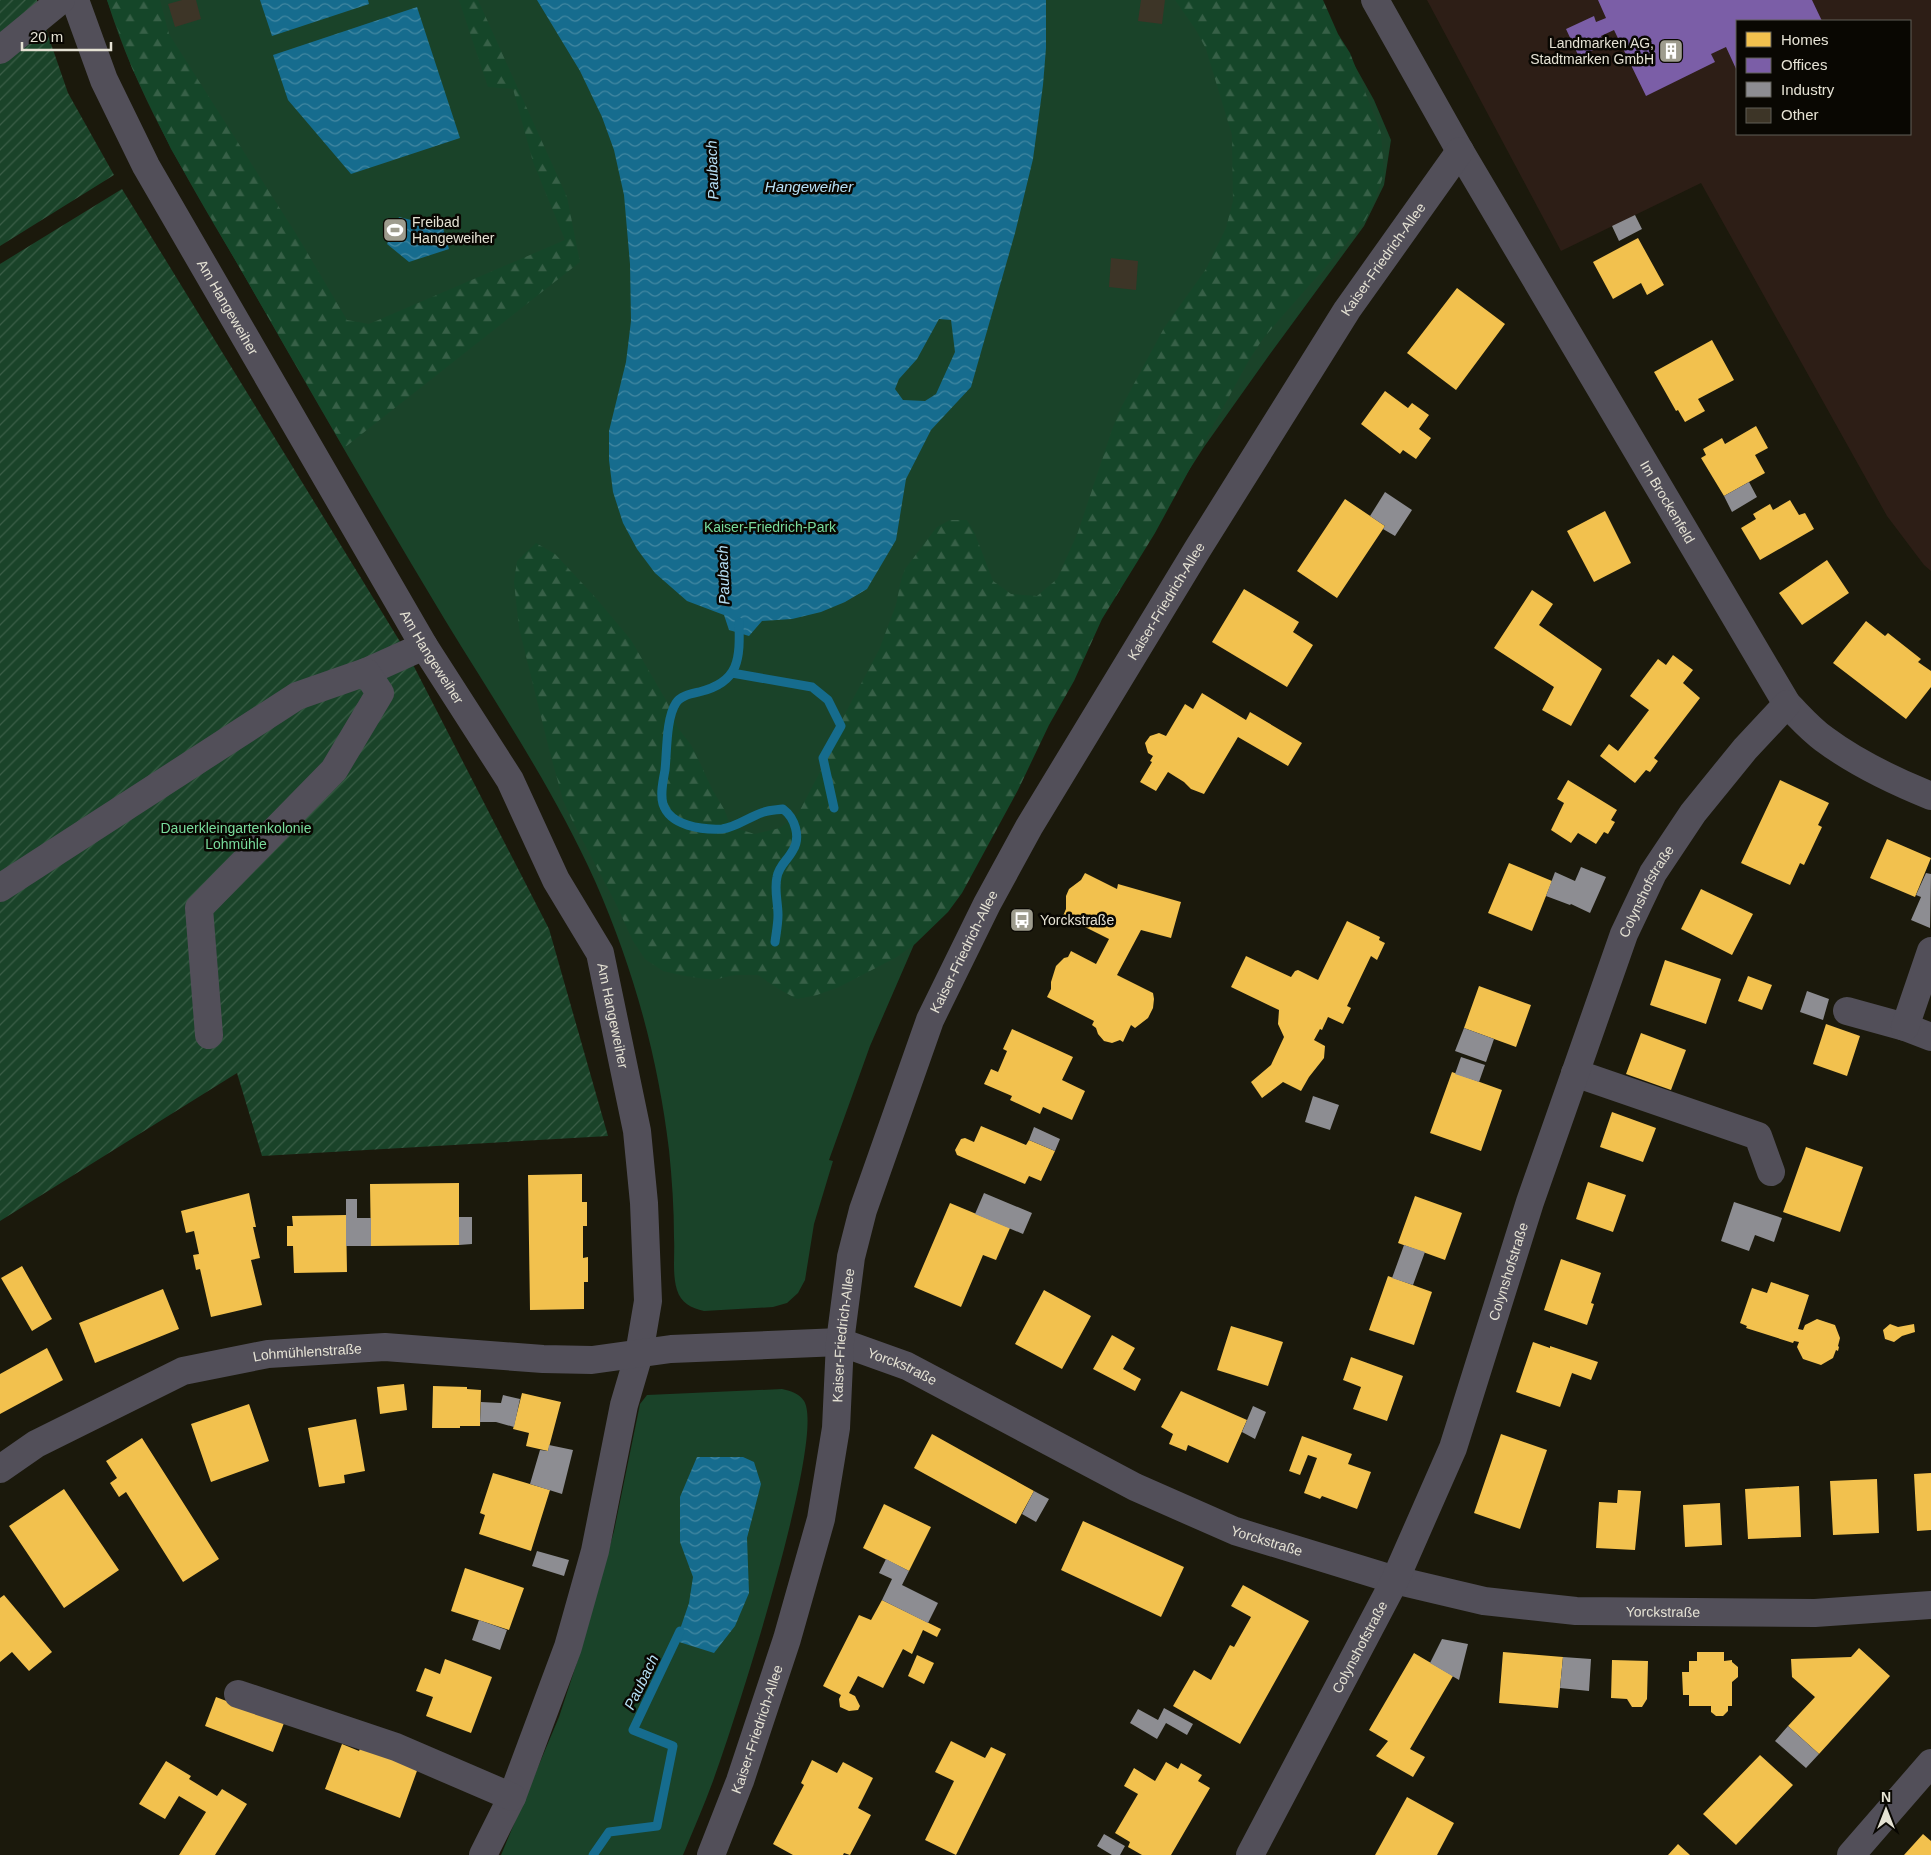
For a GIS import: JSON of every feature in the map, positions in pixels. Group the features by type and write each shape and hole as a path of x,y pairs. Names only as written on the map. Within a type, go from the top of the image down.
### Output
{"street":[{"path":"0,50 61,0"},
{"name":"Am Hangeweiher","path":"75,0 104,80 146,166 424,646 510,780 556,880 600,953 638,1131 644,1203 648,1301 639,1354"},
{"name":"Im Brockenfeld","path":"1375,0 1460,151 1787,704 1812,729 1835,747 1898,782 1931,796"},
{"name":"Kaiser-Friedrich-Allee","path":"711,1855 740,1781 784,1648 821,1519 836,1428 840,1342 851,1257 863,1210 930,1020 987,904 1029,827 1192,559 1342,318 1460,151"},
{"path":"0,888 297,696 366,672 424,646"},
{"path":"209,1035 199,908 334,770 380,693 366,672"},
{"name":"Colynshofstraße","path":"1250,1855 1395,1580 1454,1448 1530,1202 1624,934 1653,872 1693,813 1745,749 1787,704"},
{"path":"1905,1027 1931,951"},
{"path":"1847,1012 1905,1027 1931,1037"},
{"path":"1575,1072 1758,1136 1772,1172"},
{"name":"Yorckstraße","path":"639,1354 671,1350 840,1342 907,1366 1135,1488 1226,1527 1395,1580 1484,1601 1576,1611 1815,1612 1931,1605"},
{"name":"Lohmühlenstraße","path":"0,1469 36,1444 182,1371 268,1354 385,1347 543,1359 592,1360 639,1354"},
{"path":"483,1855 512,1797 568,1647 595,1550 624,1405 639,1354"},
{"path":"238,1694 396,1747 512,1797"},
{"path":"1851,1855 1931,1764"}],"shaded area":[{"path":"1427,0 1931,0 1931,571 1924,565 1887,516 1701,183 1561,251"}],"green space":[{"path":"0,0 37,0 68,93 114,175 0,246"},
{"name":"Kaiser-Friedrich-Park","path":"107,0 1318,0 1374,100 1391,140 1384,185 1364,226 1204,447 1142,543 916,940 870,1046 829,1160 833,1161 814,1224 805,1280 798,1293 787,1303 773,1307 704,1311 687,1304 679,1295 675,1284 674,1271 674,1216 670,1161 658,1081 651,1047 632,979 609,913 595,881 562,814 543,781 393,533 184,172 133,71"},
{"path":"107,0 160,0 169,34 298,237 347,320 369,324 565,240 533,162 513,89 488,87 459,0 478,0 567,197 580,262 344,448 171,149 132,68"},
{"path":"1175,0 1323,0 1338,34 1350,53 1381,133 1384,174 1366,219 1262,340 1249,360 1155,533 1102,619 1074,681 1049,725 1018,790 962,893 948,912 915,944 897,957 839,987 817,995 797,999 758,975 735,975 713,980 663,971 645,959 633,941 563,800 519,628 514,582 517,561 536,543 555,554 631,640 667,702 678,728 691,745 724,809 731,827 755,834 780,828 798,814 821,770 837,729 879,650 896,605 905,569 937,527 950,520 967,520 975,534 993,581 1011,594 1037,596 1057,579 1078,532 1121,408 1164,328 1206,269 1226,228 1233,201 1232,135 1206,49 1196,30"},
{"name":"Dauerkleingartenkolonie Lohmühle","path":"122,189 407,653 549,929 608,1136 262,1156 237,1073 0,1221 0,264"},
{"path":"782,1389 797,1394 804,1401 807,1426 802,1468 790,1524 756,1648 713,1781 683,1855 501,1855 559,1717 581,1650 614,1531 640,1404 647,1395"}],"water":[{"path":"260,0 368,0 369,4 272,36"},
{"name":"Hangeweiher","path":"537,0 1046,0 1046,48 1043,85 1033,159 1015,233 971,387 931,430 906,479 896,540 867,589 845,602 821,612 792,619 762,621 749,636 729,630 724,615 687,601 655,573 637,549 623,523 613,492 609,460 609,431 626,362 631,321 630,264 624,195 614,150 602,117 580,71","holes":["939,319 951,320 955,352 936,394 925,401 903,400 895,389 899,379 917,359"]},
{"path":"417,7 460,138 351,174 288,100 273,55"},
{"path":"399,217 443,228 449,249 409,262 387,244"},
{"path":"697,1457 743,1457 754,1462 761,1484 747,1538 749,1593 735,1626 714,1653 676,1641 689,1603 693,1577 680,1542 680,1497"}],"building: Homes":[{"path":"1638,238 1664,285 1647,295 1641,283 1613,299 1593,262"},
{"path":"1457,288 1505,324 1456,390 1407,353"},
{"path":"1712,340 1734,380 1698,399 1705,411 1685,422 1678,410 1676,411 1654,372"},
{"path":"1385,391 1408,408 1412,403 1429,415 1419,429 1431,438 1416,459 1403,450 1400,454 1361,424"},
{"path":"1756,426 1768,448 1755,455 1765,473 1724,496 1701,458 1706,455 1703,449 1722,438 1725,444"},
{"path":"1345,499 1385,526 1337,598 1297,571"},
{"path":"1790,500 1799,515 1805,513 1814,529 1760,560 1741,528 1756,519 1753,514 1770,504 1773,510"},
{"path":"1605,511 1631,563 1594,582 1567,531"},
{"path":"1827,560 1849,593 1802,625 1779,593"},
{"path":"1244,589 1299,622 1293,632 1313,645 1287,687 1212,642"},
{"path":"1532,590 1553,604 1539,625 1602,669 1571,726 1542,710 1554,687 1494,648"},
{"path":"1866,621 1885,636 1888,633 1921,659 1918,662 1931,671 1931,687 1906,719 1833,663"},
{"path":"1673,655 1693,670 1683,683 1700,698 1654,758 1658,761 1650,772 1646,770 1635,783 1600,756 1609,744 1618,751 1649,710 1630,696 1658,659 1666,665"},
{"path":"1202,693 1246,720 1250,712 1302,743 1288,766 1238,737 1204,794 1191,789 1168,772 1156,791 1140,782 1152,762 1150,761 1153,756 1148,753 1145,743 1150,736 1159,733 1166,736 1185,704 1193,709"},
{"path":"1568,780 1617,810 1611,820 1615,822 1608,834 1604,832 1596,844 1578,833 1571,843 1551,830 1564,803 1557,799"},
{"path":"1780,780 1829,803 1818,825 1822,827 1804,865 1800,863 1790,885 1741,863"},
{"path":"1887,839 1931,858 1915,897 1870,878"},
{"path":"1509,863 1552,881 1532,931 1488,913"},
{"path":"1085,873 1117,889 1118,884 1181,902 1171,938 1141,930 1117,975 1153,993 1154,999 1153,1008 1148,1018 1135,1028 1131,1025 1123,1042 1120,1040 1112,1043 1104,1041 1092,1025 1094,1021 1047,997 1051,989 1056,966 1064,958 1068,957 1071,951 1096,964 1109,939 1063,916 1069,889 1081,880"},
{"path":"1701,889 1753,914 1732,955 1681,929"},
{"path":"1347,921 1380,937 1379,940 1385,943 1377,960 1371,956 1347,1006 1351,1008 1343,1024 1328,1017 1322,1030 1320,1029 1314,1040 1325,1046 1324,1058 1301,1091 1283,1082 1262,1098 1251,1082 1271,1065 1284,1037 1278,1024 1279,1010 1231,987 1246,956 1291,977 1298,970 1318,980"},
{"path":"1665,960 1721,979 1706,1024 1650,1005"},
{"path":"1748,976 1772,985 1762,1010 1738,1001"},
{"path":"1479,986 1531,1005 1516,1047 1464,1028"},
{"path":"1826,1024 1860,1036 1847,1076 1813,1064"},
{"path":"1012,1029 1073,1057 1062,1080 1085,1091 1072,1120 1043,1107 1040,1114 1010,1100 1012,1096 984,1084 991,1069 998,1072 1007,1051 1003,1049"},
{"path":"1641,1033 1686,1050 1671,1090 1626,1074"},
{"path":"1452,1072 1502,1090 1481,1151 1430,1133"},
{"path":"1612,1112 1656,1128 1643,1162 1600,1147"},
{"path":"981,1126 1026,1145 1029,1140 1055,1151 1041,1181 1029,1176 1025,1184 957,1155 955,1150 961,1139 965,1138 974,1142"},
{"path":"1806,1147 1863,1167 1840,1232 1783,1212"},
{"path":"582,1174 582,1202 587,1202 587,1226 583,1226 583,1258 588,1257 588,1282 584,1282 584,1309 530,1310 528,1175"},
{"path":"1588,1182 1626,1195 1613,1232 1576,1219"},
{"path":"459,1183 459,1245 371,1246 370,1184"},
{"path":"249,1193 256,1227 253,1227 260,1258 251,1260 262,1305 211,1317 200,1269 196,1270 193,1255 199,1254 194,1231 186,1233 181,1211"},
{"path":"1415,1196 1462,1213 1445,1260 1398,1243"},
{"path":"950,1203 1010,1228 996,1260 983,1255 961,1307 914,1287"},
{"path":"346,1215 347,1272 294,1273 293,1246 287,1246 287,1226 293,1226 292,1216"},
{"path":"1561,1259 1601,1273 1591,1303 1594,1304 1587,1325 1544,1310"},
{"path":"22,1266 52,1319 32,1331 1,1278"},
{"path":"1388,1276 1432,1292 1414,1345 1369,1330"},
{"path":"1771,1282 1809,1295 1798,1329 1803,1330 1805,1325 1817,1319 1835,1325 1840,1338 1838,1351 1836,1350 1833,1358 1821,1365 1803,1359 1797,1347 1799,1342 1794,1341 1793,1343 1746,1328 1747,1326 1740,1323 1752,1288 1767,1293"},
{"path":"163,1289 179,1329 95,1363 79,1323"},
{"path":"1044,1290 1091,1316 1062,1369 1015,1344"},
{"path":"1890,1324 1898,1327 1914,1324 1915,1332 1902,1336 1894,1342 1885,1339 1883,1330"},
{"path":"1231,1326 1283,1342 1268,1386 1217,1370"},
{"path":"1112,1335 1135,1348 1123,1369 1141,1379 1135,1391 1093,1369"},
{"path":"1533,1342 1598,1362 1591,1380 1572,1373 1560,1407 1516,1392"},
{"path":"47,1348 63,1380 0,1414 0,1374"},
{"path":"1351,1357 1403,1376 1387,1421 1353,1409 1361,1387 1343,1380"},
{"path":"404,1384 407,1410 380,1414 377,1387"},
{"path":"433,1386 467,1387 467,1389 481,1390 480,1426 432,1428"},
{"path":"1181,1391 1247,1420 1228,1463 1188,1445 1186,1451 1169,1444 1173,1434 1161,1427"},
{"path":"522,1393 561,1402 548,1451 526,1446 529,1433 513,1429"},
{"path":"249,1404 269,1461 211,1482 191,1424"},
{"path":"356,1419 365,1471 344,1475 345,1483 319,1487 308,1428"},
{"path":"932,1434 1034,1491 1016,1524 914,1468"},
{"path":"1501,1434 1547,1450 1520,1529 1474,1513"},
{"path":"1302,1436 1352,1454 1348,1464 1371,1472 1357,1509 1322,1496 1320,1499 1304,1493 1317,1458 1308,1455 1300,1475 1289,1471"},
{"path":"142,1438 219,1559 183,1582 126,1492 119,1497 110,1483 117,1478 106,1461"},
{"path":"493,1473 550,1490 531,1551 479,1534 485,1515 480,1513"},
{"path":"1931,1473 1931,1530 1917,1531 1914,1474"},
{"path":"1877,1479 1879,1533 1833,1535 1830,1481"},
{"path":"1799,1486 1801,1537 1748,1539 1745,1489"},
{"path":"64,1489 119,1570 64,1608 9,1526"},
{"path":"1618,1490 1641,1491 1635,1550 1596,1548 1599,1502 1617,1503"},
{"path":"1720,1503 1722,1545 1685,1547 1683,1505"},
{"path":"884,1504 931,1527 909,1571 863,1548"},
{"path":"1083,1521 1184,1567 1161,1617 1061,1570"},
{"path":"465,1568 524,1588 509,1630 451,1611"},
{"path":"1243,1585 1309,1621 1240,1744 1173,1706 1194,1670 1211,1680 1230,1645 1234,1647 1251,1617 1231,1606"},
{"path":"4,1595 52,1652 29,1671 12,1652 0,1662 0,1598"},
{"path":"882,1600 941,1629 937,1637 923,1630 912,1654 903,1649 883,1688 858,1676 849,1693 855,1696 860,1706 858,1710 849,1711 840,1707 839,1699 841,1695 823,1686 859,1615 871,1620"},
{"path":"1859,1648 1890,1676 1819,1754 1788,1726 1815,1697 1792,1677 1791,1659 1851,1657"},
{"path":"1503,1652 1563,1657 1558,1708 1499,1703"},
{"path":"1697,1652 1724,1652 1724,1661 1732,1660 1738,1667 1738,1677 1732,1682 1732,1706 1728,1706 1728,1711 1723,1716 1716,1716 1711,1712 1711,1706 1689,1706 1689,1695 1683,1695 1682,1672 1689,1672 1689,1661 1697,1661"},
{"path":"1414,1653 1453,1676 1410,1749 1425,1757 1413,1777 1376,1756 1388,1741 1369,1730"},
{"path":"917,1655 934,1663 924,1684 908,1676"},
{"path":"445,1659 492,1677 471,1733 426,1716 433,1697 416,1691 425,1668 440,1674"},
{"path":"1612,1660 1648,1661 1647,1699 1642,1707 1632,1707 1627,1699 1611,1698"},
{"path":"216,1697 284,1723 273,1752 205,1726"},
{"path":"951,1741 985,1758 991,1747 1006,1754 956,1855 925,1840 954,1781 935,1772"},
{"path":"342,1744 359,1751 362,1744 422,1757 400,1818 325,1789"},
{"path":"1760,1755 1793,1785 1736,1845 1703,1814"},
{"path":"812,1760 837,1773 843,1762 873,1778 858,1808 871,1815 850,1855 844,1853 843,1855 793,1855 773,1844 804,1785 801,1783"},
{"path":"166,1761 191,1776 189,1779 217,1796 222,1789 247,1804 215,1855 179,1855 206,1812 179,1796 165,1819 139,1804"},
{"path":"1166,1762 1178,1769 1181,1763 1202,1775 1198,1781 1210,1788 1171,1855 1142,1855 1128,1847 1130,1842 1115,1833 1138,1794 1124,1786 1134,1768 1155,1781"},
{"path":"1407,1797 1454,1823 1437,1855 1375,1855"},
{"path":"1923,1834 1931,1841 1931,1855 1904,1855"},
{"path":"1678,1844 1690,1855 1668,1855"}],"building: Offices":[{"name":"Landmarken AG, Stadtmarken GmbH","path":"1598,0 1812,0 1822,20 1736,20 1736,69 1726,47 1711,54 1715,62 1646,96 1614,30 1601,36 1605,44 1579,57 1566,29 1594,16 1596,22 1606,18"}],"building: Industry":[{"path":"1635,215 1642,229 1619,241 1612,226"},
{"path":"1749,482 1757,497 1732,512 1724,496"},
{"path":"1385,492 1412,510 1395,536 1383,529 1385,526 1370,516"},
{"path":"1581,867 1606,877 1590,913 1571,904 1546,896 1555,872 1575,881"},
{"path":"1926,873 1931,874 1930,928 1911,920 1921,897 1916,895"},
{"path":"1807,991 1829,999 1823,1020 1800,1012"},
{"path":"1464,1028 1494,1039 1486,1062 1455,1051"},
{"path":"1461,1057 1485,1065 1479,1082 1455,1074"},
{"path":"1313,1096 1339,1105 1330,1130 1305,1122"},
{"path":"1034,1127 1060,1139 1055,1151 1029,1140"},
{"path":"984,1193 1032,1213 1023,1234 975,1214"},
{"path":"346,1199 357,1199 357,1218 371,1218 371,1246 346,1246"},
{"path":"1734,1202 1782,1218 1774,1242 1755,1235 1749,1251 1721,1241"},
{"path":"459,1217 472,1217 472,1244 459,1245"},
{"path":"1404,1245 1425,1252 1413,1285 1392,1278"},
{"path":"503,1395 520,1399 514,1427 496,1422 480,1422 481,1402 501,1403"},
{"path":"1253,1406 1266,1412 1255,1439 1242,1432"},
{"path":"549,1445 573,1450 562,1494 530,1484 540,1450 548,1451"},
{"path":"1034,1491 1049,1499 1036,1522 1022,1514"},
{"path":"537,1551 569,1560 564,1576 532,1566"},
{"path":"886,1559 909,1571 902,1585 938,1603 928,1623 882,1600 892,1579 879,1573"},
{"path":"479,1620 507,1630 500,1650 472,1640"},
{"path":"1442,1639 1468,1644 1459,1680 1430,1663"},
{"path":"1563,1657 1591,1659 1589,1691 1560,1688"},
{"path":"1164,1708 1193,1724 1187,1735 1166,1723 1157,1739 1130,1723 1138,1709 1158,1720"},
{"path":"1788,1726 1819,1754 1806,1768 1775,1741"},
{"path":"1104,1834 1125,1846 1120,1855 1112,1855 1097,1846"}],"building: Other":[{"path":"182,0 196,0 201,19 175,27 168,4"},
{"path":"1141,0 1165,0 1162,24 1138,21"},
{"path":"1111,258 1138,261 1136,290 1109,287"}],"waterway":[{"name":"Paubach","path":"739,622 738,658 730,675 713,688 683,697 673,709 670,717 662,800 667,811 679,822 705,829 728,828 759,814 783,809 791,817 797,834 793,850 777,877 778,918 775,942"},
{"path":"732,673 812,687 828,700 841,726 823,758 834,808"},
{"name":"Paubach","path":"593,1855 609,1832 657,1826 673,1746 633,1730 680,1631"}],"place":[{"name":"Landmarken AG, Stadtmarken GmbH","path":"1671,51"},
{"name":"Freibad Hangeweiher","path":"395,230"},
{"name":"Yorckstraße","path":"1022,920"}]}
